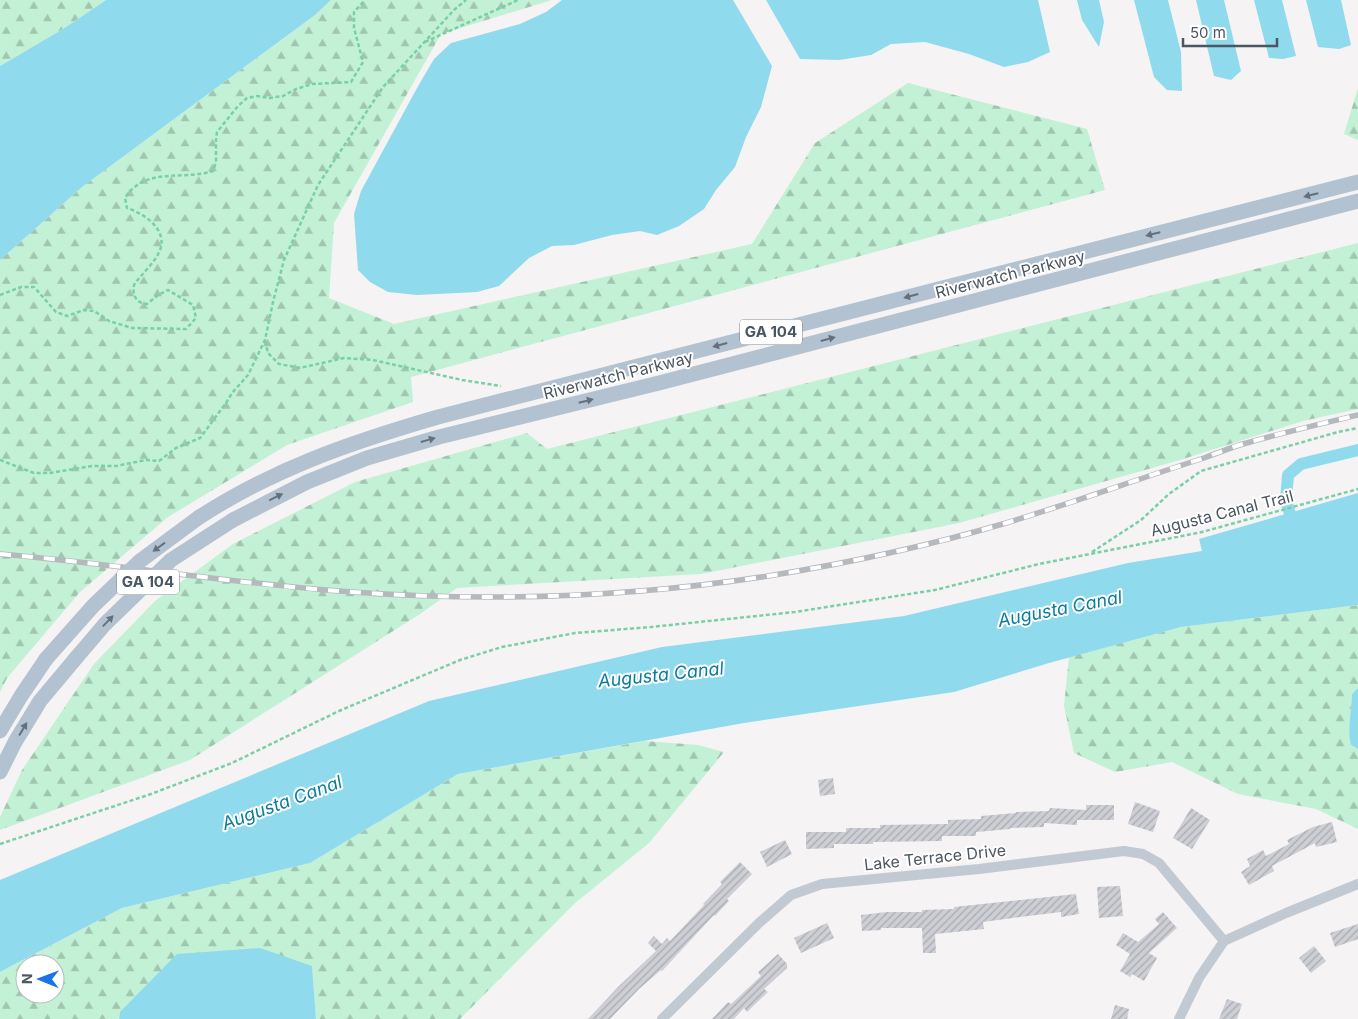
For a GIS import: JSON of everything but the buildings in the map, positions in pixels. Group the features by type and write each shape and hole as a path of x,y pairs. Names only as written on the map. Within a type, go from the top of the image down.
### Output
{"main road":[{"name":"Riverwatch Parkway","path":"0,731 20,696 46,659 93,606 140,561 224,501 265,479 320,455 396,429 1358,182"},
{"name":"Riverwatch Parkway","path":"0,772 15,742 40,701 105,624 171,560 233,520 307,482 367,458 440,437 678,378 1358,201"}],"street":[{"name":"Lake Terrace Drive","path":"662,1019 759,923 790,896 822,884 980,869 1124,850 1143,854 1159,863 1224,941"},
{"path":"1179,1019 1199,978 1224,941 1358,884"}],"path":[{"path":"0,295 21,287 34,287 56,312 67,316 84,310 94,311 108,321 132,328 186,329 196,318 193,304 168,290 147,304 141,303 135,298 134,285 160,249 161,239 157,228 146,217 127,208 125,198 130,189 150,179 169,176 202,175 213,171 216,162 217,132 247,98 283,96 312,84 351,82 363,62 354,28 354,12 365,0"},
{"path":"0,460 34,473 50,473 92,466 116,466 146,460 159,462 176,448 200,438 232,393 248,375 265,340 284,260 318,185 383,88 466,0"},
{"path":"424,43 518,0"},
{"path":"265,340 268,353 279,364 300,368 344,358 374,360 462,380 507,386"},
{"path":"1091,553 1141,520 1177,488 1201,471 1329,434 1358,428"},
{"name":"Augusta Canal Trail","path":"0,844 151,794 232,763 348,707 460,660 502,647 575,633 795,612 935,590 1039,564 1202,532 1358,489"}],"green space":[{"path":"0,0 106,0 63,29 0,66"},
{"path":"331,0 552,0 441,34 334,223 329,298 394,324 752,244 815,143 908,83 1087,129 1105,190 411,377 413,402 287,445 168,517 80,592 7,678 0,692 0,260 82,187 315,15"},
{"path":"1358,88 1358,140 1344,134"},
{"path":"1358,243 1358,409 1303,421 1180,460 959,523 701,574 457,588 420,614 190,760 0,830 0,817 22,770 94,664 155,601 233,544 355,482 527,433 547,449"},
{"path":"1358,605 1358,688 1352,694 1351,745 1358,749 1358,829 1316,809 1238,794 1172,762 1115,772 1074,753 1064,706 1069,657 1181,627"},
{"path":"645,741 698,745 724,752 649,843 574,904 460,1019 316,1019 312,966 120,1012 119,1019 0,1019 0,972 15,964 15,1004 65,1004 65,954 34,954 122,908 310,863 458,774"}],"water":[{"path":"106,0 331,0 315,15 82,187 0,260 0,66 63,29"},
{"path":"562,0 733,0 772,66 761,107 746,137 735,167 716,190 704,209 679,226 657,235 640,231 612,235 574,245 552,246 529,258 499,286 477,292 417,295 388,292 370,282 358,270 354,214 361,191 434,59 451,43 520,24 546,12"},
{"path":"766,0 1038,0 1050,52 1028,62 1004,67 969,54 925,42 891,44 871,55 839,60 800,59"},
{"path":"1077,0 1099,0 1104,22 1099,47 1082,20"},
{"path":"1134,0 1168,0 1181,52 1182,91 1167,90 1154,77"},
{"path":"1196,0 1224,0 1241,71 1231,80 1214,76"},
{"path":"1254,0 1282,0 1296,56 1283,59 1269,58"},
{"path":"1306,0 1341,0 1351,45 1339,49 1318,47"},
{"name":"Augusta Canal","path":"1358,493 1358,605 1181,627 1049,663 954,692 744,723 458,774 310,863 122,908 34,954 15,954 15,964 0,972 0,880 429,701 662,647 904,616 1128,563 1202,551 1199,539"},
{"path":"1358,688 1358,749 1351,745 1349,733 1352,694"},
{"path":"260,948 312,966 316,1019 119,1019 120,1012 177,954"}],"waterway":[{"path":"1294,528 1286,500 1288,475 1301,464 1358,450"}],"railway":[{"path":"0,554 264,584 404,595 457,597 561,596 665,589 798,571 858,560 947,539 1031,515 1243,444 1358,415"}]}
